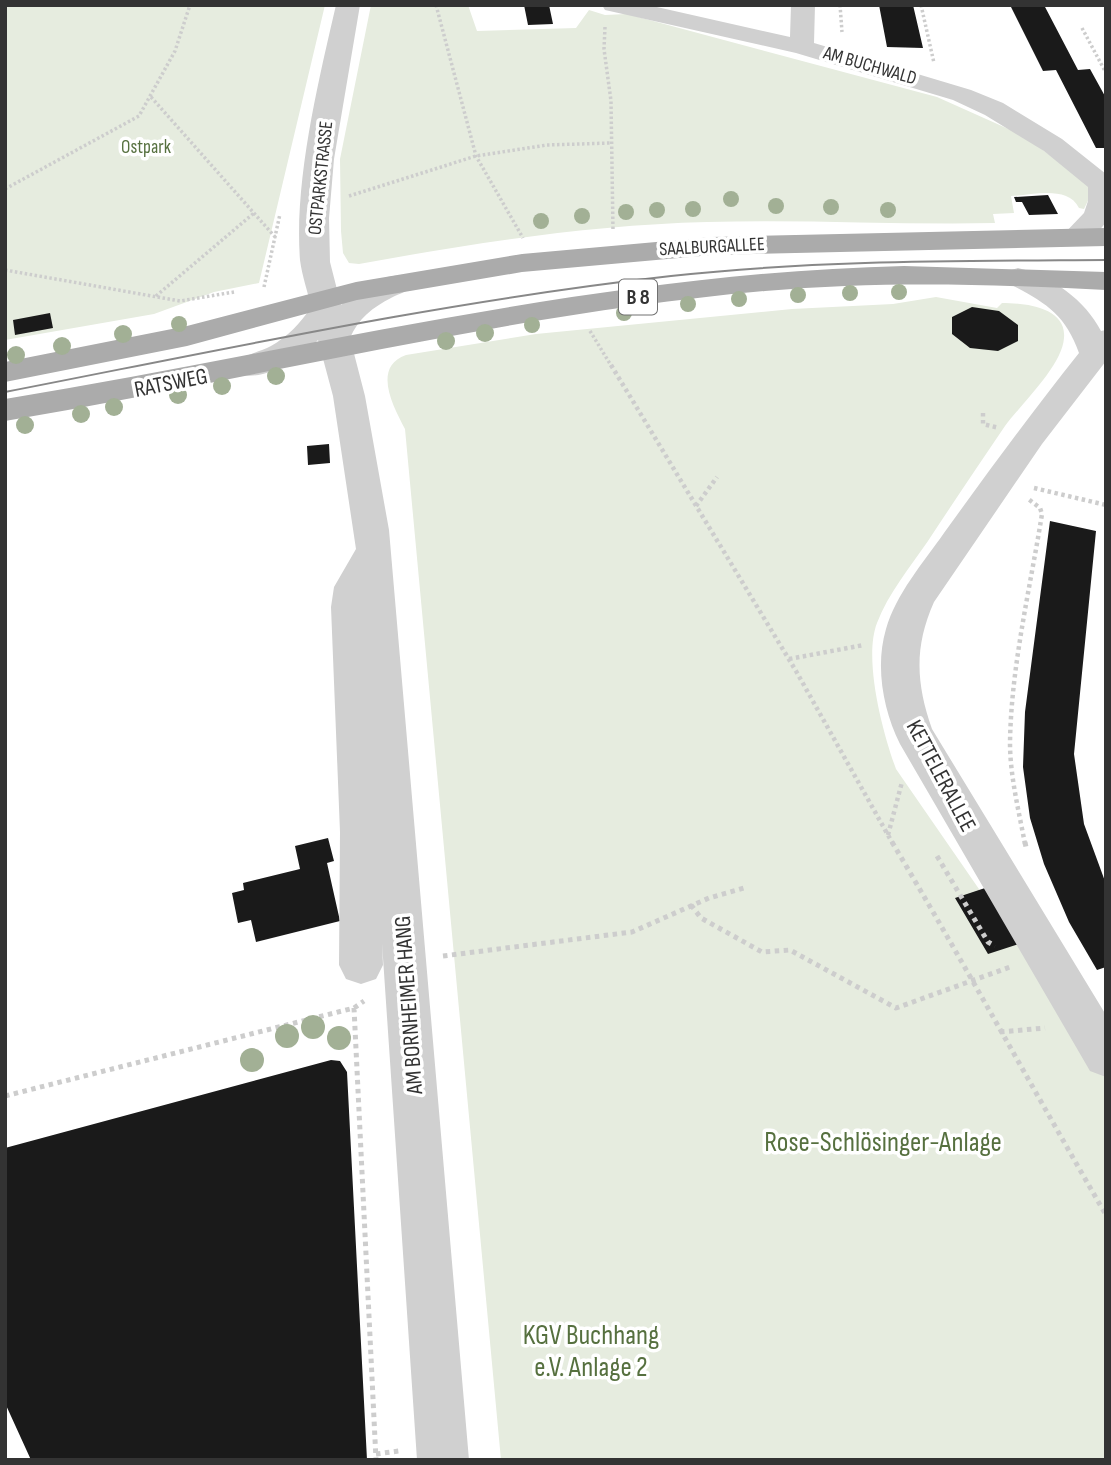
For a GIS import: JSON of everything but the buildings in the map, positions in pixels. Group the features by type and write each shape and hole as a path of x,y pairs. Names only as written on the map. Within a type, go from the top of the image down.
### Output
{"main road":[{"name":"SAALBURGALLEE","path":"324,305 400,283 522,263 687,248 1106,237"},
{"name":"SAALBURGALLEE","path":"335,345 730,285 857,276 939,274 1106,281"},
{"name":"RATSWEG","path":"5,372 324,305"},
{"name":"RATSWEG","path":"5,410 99,396 236,370 335,345"}],"street":[{"name":"OSTPARKSTRASSE","path":"335,345 315,262 315,208 336,60 348,5"},
{"name":"AM BUCHWALD","path":"614,5 802,47 925,82 983,104 1053,145 1104,186 1102,208 1094,220 1075,237"},
{"path":"802,47 803,5"},
{"name":"KETTELERALLEE","path":"1018,278 1069,305 1100,347 1030,436 918,597 904,629 900,662 903,700 914,733 1099,1032"},
{"name":"B 8","path":"335,345 338,328 354,308 379,290 400,283"},
{"name":"B 8","path":"236,370 264,363 286,352 308,334 324,305"},
{"name":"AM BORNHEIMER HANG","path":"335,345 357,433 354,552 349,607 360,832 361,965"},
{"name":"AM BORNHEIMER HANG","path":"354,552 443,1460"}],"path":[{"path":"5,190 139,116 175,51 190,5"},
{"path":"436,5 476,156 525,242"},
{"path":"921,5 933,55"},
{"path":"1082,28 1106,73"},
{"path":"604,49 611,101 613,232"},
{"path":"151,97 274,236"},
{"path":"348,196 476,156 547,145 610,143"},
{"path":"155,297 254,213"},
{"path":"5,270 180,301 229,293"},
{"path":"586,324 789,659 1106,1215"},
{"path":"983,413 983,424"},
{"path":"696,506 717,477"},
{"path":"1020,510 1041,478"},
{"path":"1034,488 1106,505"},
{"path":"1027,498 1040,508 1042,514 1014,691 1010,745 1017,804 1028,855"},
{"path":"789,659 873,644"},
{"path":"888,835 904,770"},
{"path":"937,856 988,942"},
{"path":"433,957 632,932 691,905 744,888"},
{"path":"691,905 701,918 762,953 790,950 896,1009 986,975"},
{"path":"5,1096 354,1008 376,1460"}],"green space":[{"name":"Ostpark","path":"5,5 325,5 259,283 214,292 154,314 5,340"},
{"path":"371,5 468,5 477,31 576,28 589,10 605,15 627,14 937,97 1024,136 1094,188 1084,209 1079,208 1067,196 1058,194 1011,196 1014,213 993,214 995,223 779,221 663,224 532,236 359,264 349,263 343,253 341,231 340,159"},
{"name":"Rose-Schlösinger-Anlage","path":"936,297 997,308 1002,303 1032,306 1052,313 1063,328 1062,349 1049,372 1005,426 887,602 877,623 872,656 876,696 896,769 1106,1077 1106,1460 501,1460 405,429 388,388 390,368 406,355 536,334 792,309 893,304"}],"tram line":[{"path":"5,392 420,312 587,286 725,271 834,264 1106,260"}],"park label":[{"name":"KGV Buchhang e.V. Anlage 2","path":"591,1351"}]}
